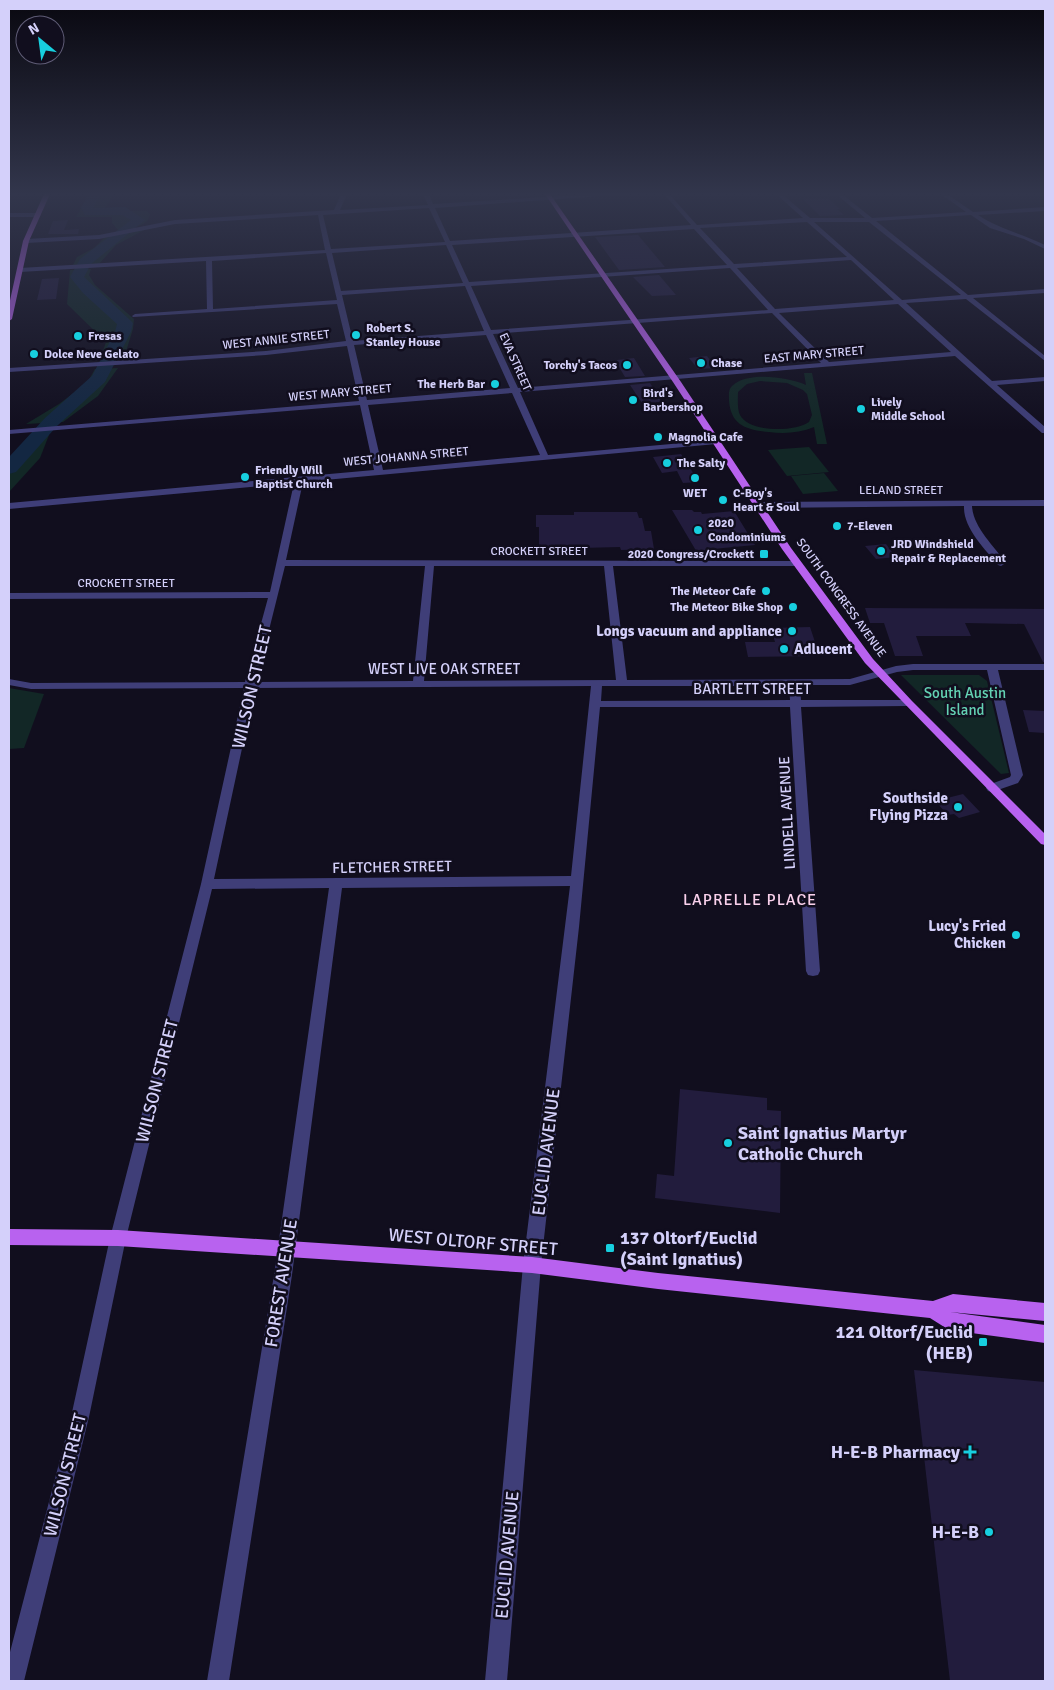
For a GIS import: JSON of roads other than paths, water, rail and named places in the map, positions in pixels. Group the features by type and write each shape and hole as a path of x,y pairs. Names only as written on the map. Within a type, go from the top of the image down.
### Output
{"main road":[{"path":"9,319 18,273"},
{"name":"SOUTH CONGRESS AVENUE","path":"604,275 834,616 880,674 1045,841"},
{"name":"WEST OLTORF STREET","path":"9,1238 118,1238 532,1265 658,1281 933,1310 953,1302 1045,1312"},
{"name":"WEST OLTORF STREET","path":"933,1310 948,1321 1045,1334"}],"street":[{"path":"209,273 210,311"},
{"path":"334,273 379,472"},
{"name":"EVA STREET","path":"463,273 545,457"},
{"path":"339,293 635,273"},
{"path":"739,273 774,312 826,364"},
{"path":"868,273 1045,431"},
{"path":"937,273 1045,359"},
{"name":"WEST ANNIE STREET","path":"9,370 266,353 350,343 1045,291"},
{"path":"135,316 341,302"},
{"name":"EAST MARY STREET","path":"673,377 957,354"},
{"name":"WEST MARY STREET","path":"9,432 673,377"},
{"path":"991,383 1045,379"},
{"name":"WEST JOHANNA STREET","path":"9,506 716,442"},
{"name":"WILSON STREET","path":"13,1681 80,1417 118,1238 207,884 250,684 274,596 299,480"},
{"path":"968,503 968,515 979,534 1001,563"},
{"name":"LELAND STREET","path":"758,505 1045,503"},
{"name":"CROCKETT STREET","path":"281,562 430,564 798,563"},
{"path":"608,563 622,683"},
{"path":"418,685 430,564"},
{"name":"CROCKETT STREET","path":"9,596 274,596"},
{"name":"WEST LIVE OAK STREET","path":"9,682 31,686 850,682 913,667 1045,667"},
{"path":"992,667 1017,776 1014,780 992,788"},
{"name":"LINDELL AVENUE","path":"794,682 797,704 813,971"},
{"name":"EUCLID AVENUE","path":"496,1681 532,1265 577,881 597,683"},
{"name":"BARTLETT STREET","path":"596,704 908,703"},
{"name":"FLETCHER STREET","path":"207,884 577,881"},
{"name":"FOREST AVENUE","path":"218,1681 286,1248 336,884"}],"waterway":[{"path":"9,468 51,422 99,379 123,332 125,323 88,290 77,277 79,273"}],"place":[{"name":"Robert S. Stanley House","path":"356,335"},
{"name":"Fresas","path":"78,336"},
{"name":"Dolce Neve Gelato","path":"34,354"},
{"name":"Chase","path":"701,363"},
{"name":"Torchy's Tacos","path":"627,365"},
{"name":"The Herb Bar","path":"495,384"},
{"name":"Bird's Barbershop","path":"633,400"},
{"name":"Lively Middle School","path":"861,409"},
{"name":"Magnolia Cafe","path":"658,437"},
{"name":"The Salty","path":"667,463"},
{"name":"Friendly Will Baptist Church","path":"245,477"},
{"name":"WET","path":"695,478"},
{"name":"C-Boy's Heart & Soul","path":"723,500"},
{"name":"7-Eleven","path":"837,526"},
{"name":"2020 Condominiums","path":"698,530"},
{"name":"JRD Windshield Repair & Replacement","path":"881,551"},
{"name":"2020 Congress/Crockett","path":"764,554"},
{"name":"The Meteor Cafe","path":"766,591"},
{"name":"The Meteor Bike Shop","path":"793,607"},
{"name":"Longs vacuum and appliance","path":"792,631"},
{"name":"Adlucent","path":"784,649"},
{"name":"Southside Flying Pizza","path":"958,807"},
{"name":"Lucy's Fried Chicken","path":"1016,935"},
{"name":"Saint Ignatius Martyr Catholic Church","path":"728,1143"},
{"name":"137 Oltorf/Euclid (Saint Ignatius)","path":"610,1248"},
{"name":"121 Oltorf/Euclid (HEB)","path":"983,1342"},
{"name":"H-E-B Pharmacy","path":"970,1452"},
{"name":"H-E-B","path":"989,1532"}],"district":[{"name":"LAPRELLE PLACE","path":"750,900"}],"park label":[{"name":"South Austin Island","path":"965,702"}]}
